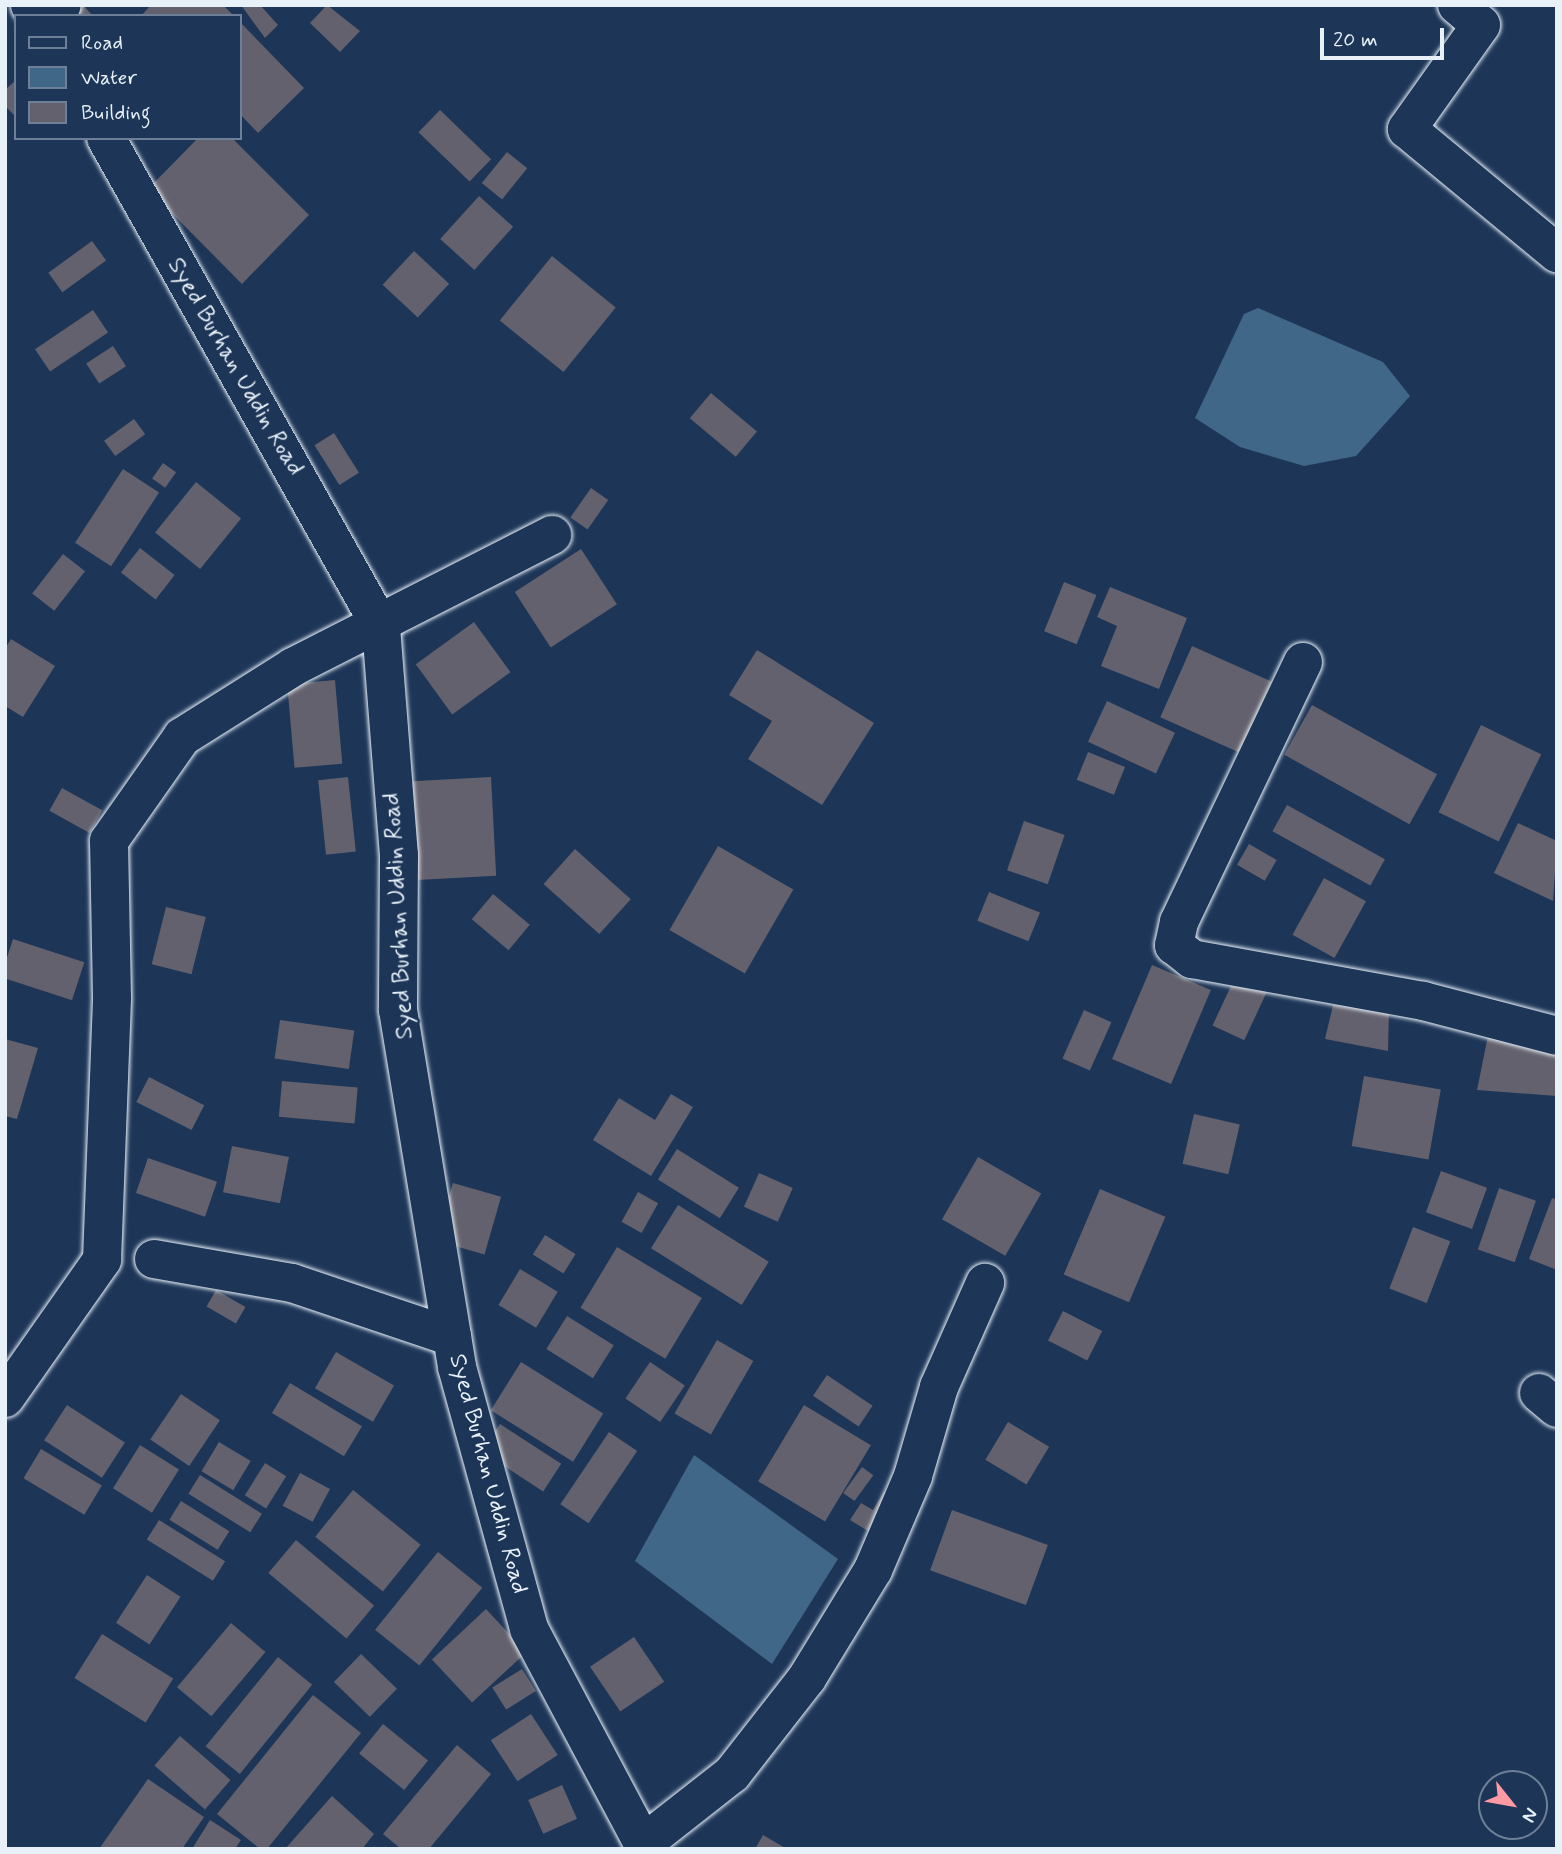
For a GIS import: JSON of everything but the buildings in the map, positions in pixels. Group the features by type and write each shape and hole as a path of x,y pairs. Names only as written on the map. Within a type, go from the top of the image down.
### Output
{"street":[{"path":"1457,5 1480,25 1407,129 1557,253"},
{"name":"Syed Burhan Uddin Road","path":"107,140 380,627 398,855 398,1010 452,1337 529,1629 645,1846"},
{"path":"5,1398 102,1260 113,997 109,841 182,737 293,667 380,627 552,534"},
{"path":"1303,662 1179,922 1174,945 1192,959 1423,1001 1557,1036"},
{"path":"154,1259 292,1283 452,1337"},
{"path":"645,1846 732,1774 807,1678 873,1570 913,1476 939,1387 985,1283"}],"water":[{"path":"1258,308 1383,362 1410,396 1356,456 1304,466 1240,447 1195,418 1244,314"},
{"path":"694,1455 838,1559 772,1664 635,1561"}]}
